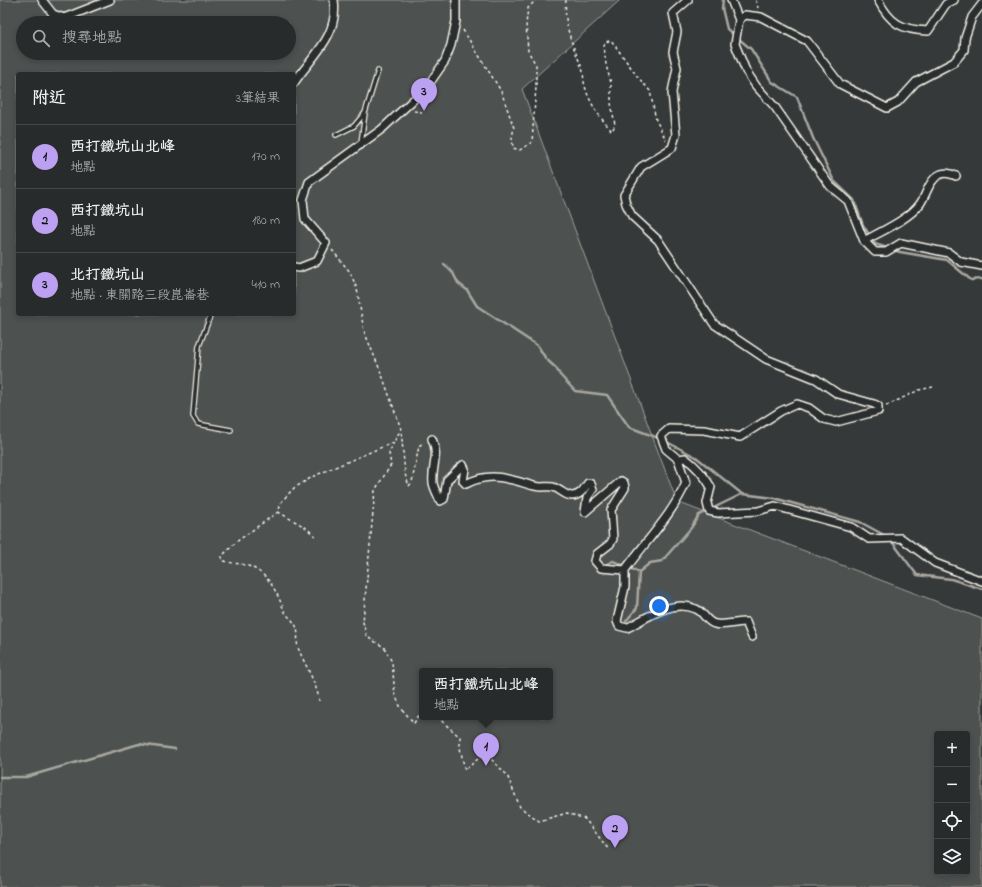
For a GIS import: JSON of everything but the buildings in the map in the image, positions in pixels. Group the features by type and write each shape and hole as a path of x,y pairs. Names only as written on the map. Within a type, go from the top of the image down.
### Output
{"street":[{"path":"42,0 53,14 58,16"},
{"path":"69,16 110,0"},
{"path":"296,80 327,41 336,14 334,0"},
{"path":"296,267 299,268 317,261 326,243 305,219 303,200 308,182 382,129 427,87 445,61 456,21 456,0"},
{"path":"688,0 673,13 677,32 673,52 676,68 672,92 676,135 672,148 641,167 624,195 626,204 636,222 658,240 714,324 766,359 816,379 838,394 878,406 878,411 836,422 824,419 809,408 797,404 781,411 740,437 704,430 669,429 661,436 666,449 678,460 686,483 682,494 625,570 625,587 617,621 619,626 627,628 670,606 682,606 697,610 707,621 716,624 746,622 752,637"},
{"path":"730,0 739,20 735,44 746,71 809,154 830,186 848,202 864,241 875,252 886,252 901,243 949,253 961,262 982,266"},
{"path":"878,0 887,16 898,25 917,31 928,31 946,4 954,0"},
{"path":"739,20 745,15 761,17 807,41 840,84 887,108 898,102 916,82 954,62 964,50 965,38 972,17 982,4"},
{"path":"864,241 896,224 920,205 931,182 941,174 949,173 956,176"},
{"path":"432,439 436,461 433,474 433,484 440,501 444,499 447,480 463,464 465,469 463,481 466,484 479,477 505,478 525,482 535,487 553,487 567,495 573,496 580,494 588,483 591,484 593,489 588,498 585,512 621,481 624,483 625,488 611,510 613,539 610,544 597,554 595,562 601,568 625,570"},
{"path":"678,460 685,458 692,463 704,476 711,487 708,503 709,511 718,513 758,511 775,506 851,526 869,539 901,538 935,563 982,581"}],"lane":[{"path":"361,144 365,113 378,71"},
{"path":"336,136 354,126 365,113"},
{"path":"210,316 199,346 193,416 198,424 231,430"}],"path":[{"path":"456,21 468,37 501,91 514,128 512,137 513,148 520,150 532,142 536,65 528,51 526,24 528,8 536,0"},
{"path":"566,0 564,11 572,47 583,70 585,87 606,125 612,131 615,125 611,103 611,83 606,65 604,46 606,42 611,40 636,76 650,91 656,120 664,138 672,148"},
{"path":"326,243 350,272 357,289 364,331 382,375 401,429 405,474 409,486 412,482 419,446 432,439"},
{"path":"878,411 919,390 933,387"},
{"path":"401,429 390,454 391,465 375,490 363,622 367,637 384,647 392,662 396,695 402,708 414,723 419,716"},
{"path":"319,701 319,690 308,673 297,646 296,626 286,613 275,587 263,575 251,567 222,560 222,556 236,542 278,512 282,501 294,488 314,476 394,442"},
{"path":"278,512 305,527 315,536"},
{"path":"440,720 460,737 460,748 465,770 479,758 489,757 506,775 520,807 539,821 567,813 585,819 609,850"}],"shaded area":[{"path":"0,0 620,0 522,89 677,502 982,619 982,887 0,887"}],"waterway":[{"path":"723,0 722,8 727,29 751,49 772,82 797,97 813,138 834,181 854,200 863,225 875,244 900,252 947,260 971,280 982,279"},
{"path":"444,264 453,273 458,283 467,290 477,306 538,346 546,359 556,368 560,375 575,391 607,395 629,427 661,439"},
{"path":"665,441 696,457 742,494 774,498 860,522 886,536"},
{"path":"626,621 637,608 639,572 650,563 662,561 691,528 699,515 742,494"},
{"path":"890,539 917,575 951,579 982,589"},
{"path":"607,564 613,561 639,572"},
{"path":"0,777 26,777 139,744 175,749"}],"place":[{"name":"北打鐵坑山","path":"424,111"},
{"name":"西打鐵坑山北峰","path":"486,766"},
{"name":"西打鐵坑山","path":"615,848"}]}
